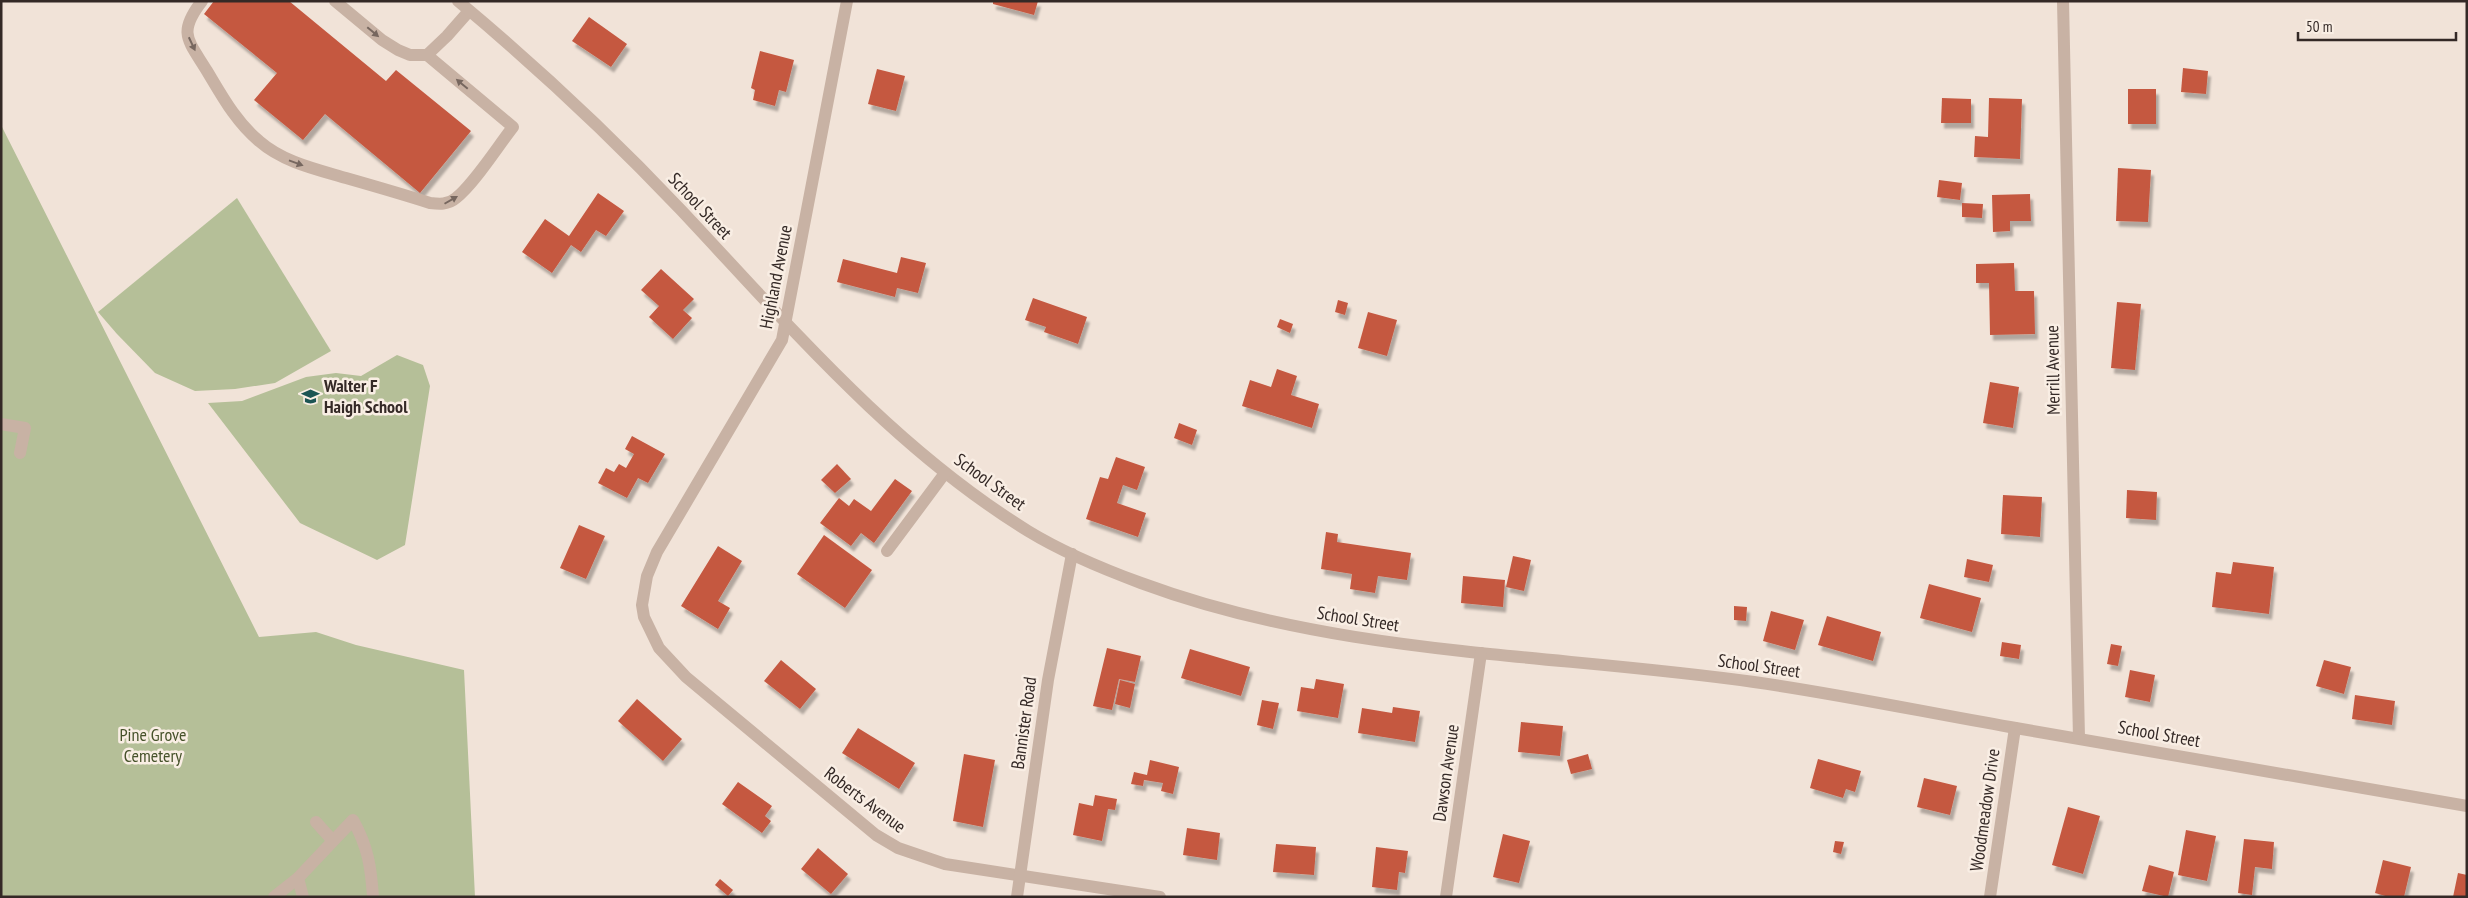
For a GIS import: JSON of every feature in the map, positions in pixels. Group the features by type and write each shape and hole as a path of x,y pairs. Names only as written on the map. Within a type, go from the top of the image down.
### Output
{"street":[{"path":"202,1 190,17 187,26 188,41 228,106 259,142 272,152 294,163 430,202 444,204 455,199 466,188 513,127 427,55 410,55 398,50 382,40 336,1"},
{"name":"School Street","path":"458,1 604,132 832,372 945,473 1002,514 1072,554 1164,591 1254,617 1376,641 1481,654 1753,682 2467,806"},
{"name":"Highland Avenue","path":"644,617 643,591 651,564 782,340 847,1"},
{"name":"Merrill Avenue","path":"2063,1 2078,738"},
{"path":"427,55 447,36 469,10"},
{"path":"1,424 25,428 20,453"},
{"path":"888,551 945,473"},
{"name":"Bannister Road","path":"1017,897 1048,680 1072,554"},
{"name":"Roberts Avenue","path":"644,617 659,648 686,677 876,836 898,848 934,861 1020,877 1160,897"},
{"name":"Dawson Avenue","path":"1446,897 1481,654"},
{"name":"Woodmeadow Drive","path":"1990,897 2015,728"},
{"path":"274,897 298,878 353,820 365,842 371,871 373,897"},
{"path":"316,822 333,841"},
{"path":"298,878 303,897"}],"green space":[{"name":"Pine Grove Cemetery","path":"1,125 259,637 316,632 356,645 464,670 475,897 1,897"},
{"path":"237,198 331,351 275,383 235,389 195,391 155,373 98,312"},
{"path":"397,355 423,365 430,386 405,545 377,560 300,523 208,403 242,401 306,377 336,373 361,376"}],"building":[{"path":"214,1 289,1 386,81 396,70 471,131 420,193 325,114 303,140 254,100 277,73 204,14"},
{"path":"993,1 1038,1 1034,15 993,4"},
{"path":"589,17 627,44 611,67 572,41"},
{"path":"760,51 794,60 786,92 779,90 775,106 753,100 755,90 751,88"},
{"path":"2183,68 2208,71 2206,94 2181,92"},
{"path":"877,69 905,76 896,111 868,104"},
{"path":"2128,89 2156,89 2156,124 2128,124"},
{"path":"1942,98 1971,99 1971,123 1941,123"},
{"path":"1989,98 2022,99 2020,159 1974,157 1975,136 1988,137"},
{"path":"2118,168 2151,170 2148,222 2116,221"},
{"path":"1939,180 1962,183 1960,200 1937,197"},
{"path":"598,193 624,211 606,236 596,230 581,252 571,245 552,273 522,252 545,219 569,236"},
{"path":"2030,194 2031,221 2010,221 2010,231 1993,232 1992,195"},
{"path":"1962,203 1983,204 1982,218 1962,217"},
{"path":"901,257 926,263 918,293 897,288 895,297 837,282 843,259 897,273"},
{"path":"2014,263 2015,291 2034,291 2035,334 1990,335 1989,283 1976,283 1976,264"},
{"path":"661,269 694,299 683,310 692,318 673,339 649,317 659,306 641,290"},
{"path":"1033,298 1087,317 1078,344 1044,332 1046,327 1025,320"},
{"path":"1338,300 1348,303 1345,315 1335,312"},
{"path":"2117,302 2141,304 2135,370 2111,368"},
{"path":"1368,312 1397,320 1387,356 1358,348"},
{"path":"1280,319 1293,324 1290,333 1277,327"},
{"path":"1277,369 1297,376 1291,395 1319,404 1312,428 1242,406 1250,380 1271,387"},
{"path":"1990,382 2019,387 2013,428 1983,423"},
{"path":"1179,423 1197,430 1192,445 1174,438"},
{"path":"632,436 665,454 648,483 638,478 627,498 598,483 606,468 614,472 619,464 626,468 634,454 625,449"},
{"path":"1116,457 1145,467 1137,490 1123,485 1117,503 1146,513 1138,537 1086,519 1100,477 1108,479"},
{"path":"837,464 851,479 835,493 821,480"},
{"path":"895,479 912,491 874,543 861,533 851,546 820,523 839,498 849,506 854,499 871,511"},
{"path":"2127,490 2157,492 2156,520 2126,518"},
{"path":"2003,495 2042,497 2040,537 2001,534"},
{"path":"579,525 605,536 586,579 560,568"},
{"path":"1326,532 1338,534 1337,542 1411,553 1407,580 1378,576 1375,593 1350,589 1352,574 1321,569"},
{"path":"824,535 872,570 845,608 797,574"},
{"path":"718,546 742,561 718,601 730,608 718,629 681,606"},
{"path":"1513,556 1531,560 1524,591 1506,587"},
{"path":"1967,559 1993,565 1989,582 1964,577"},
{"path":"2233,562 2274,567 2269,614 2212,607 2216,572 2231,574"},
{"path":"1463,576 1505,580 1503,607 1461,603"},
{"path":"1929,584 1981,598 1972,632 1920,618"},
{"path":"1734,606 1747,607 1746,621 1734,620"},
{"path":"1771,611 1804,620 1795,650 1763,641"},
{"path":"1827,616 1881,632 1873,661 1818,645"},
{"path":"2002,642 2021,645 2019,659 2000,656"},
{"path":"2111,644 2122,646 2118,666 2107,664"},
{"path":"1107,648 1141,656 1135,682 1119,679 1112,710 1093,706"},
{"path":"1190,649 1250,667 1241,696 1181,678"},
{"path":"781,660 816,689 800,709 764,681"},
{"path":"2324,660 2351,667 2344,694 2316,686"},
{"path":"2130,670 2155,675 2150,702 2125,697"},
{"path":"1316,679 1344,684 1338,718 1297,711 1301,687 1314,689"},
{"path":"1120,680 1135,684 1130,708 1115,704"},
{"path":"2355,695 2395,701 2392,725 2352,719"},
{"path":"637,699 682,739 663,761 618,721"},
{"path":"1262,700 1279,703 1273,729 1257,725"},
{"path":"1393,707 1420,711 1415,742 1358,733 1362,708 1392,713"},
{"path":"1521,722 1563,726 1560,756 1518,752"},
{"path":"858,728 915,763 899,789 842,753"},
{"path":"964,754 995,760 983,827 953,821"},
{"path":"1588,754 1592,769 1571,774 1567,760"},
{"path":"1818,759 1861,771 1855,792 1846,789 1843,798 1810,788"},
{"path":"1150,760 1179,767 1173,794 1161,791 1163,783 1144,780 1143,786 1131,784 1134,772 1147,775"},
{"path":"1924,778 1957,786 1950,815 1917,807"},
{"path":"738,782 772,806 765,816 771,821 762,833 722,804"},
{"path":"1095,795 1117,799 1115,810 1108,809 1102,841 1073,835 1079,803 1093,806"},
{"path":"2068,807 2100,816 2083,874 2052,865"},
{"path":"1187,828 1220,833 1217,860 1183,855"},
{"path":"2186,830 2216,836 2207,881 2178,875"},
{"path":"1503,834 1530,841 1519,883 1493,877"},
{"path":"2244,839 2274,842 2272,869 2255,867 2252,895 2238,893"},
{"path":"1835,841 1844,842 1841,854 1833,852"},
{"path":"1276,844 1316,847 1314,875 1273,872"},
{"path":"1376,847 1408,851 1405,873 1399,872 1397,890 1372,887"},
{"path":"818,848 848,874 831,894 801,869"},
{"path":"2383,860 2411,867 2404,897 2389,897 2375,893"},
{"path":"2149,865 2174,872 2168,897 2142,891"},
{"path":"2458,873 2467,875 2467,897 2453,897"},
{"path":"720,879 733,890 728,896 715,885"}],"place":[{"name":"Walter F Haigh School","path":"310,396"}]}
